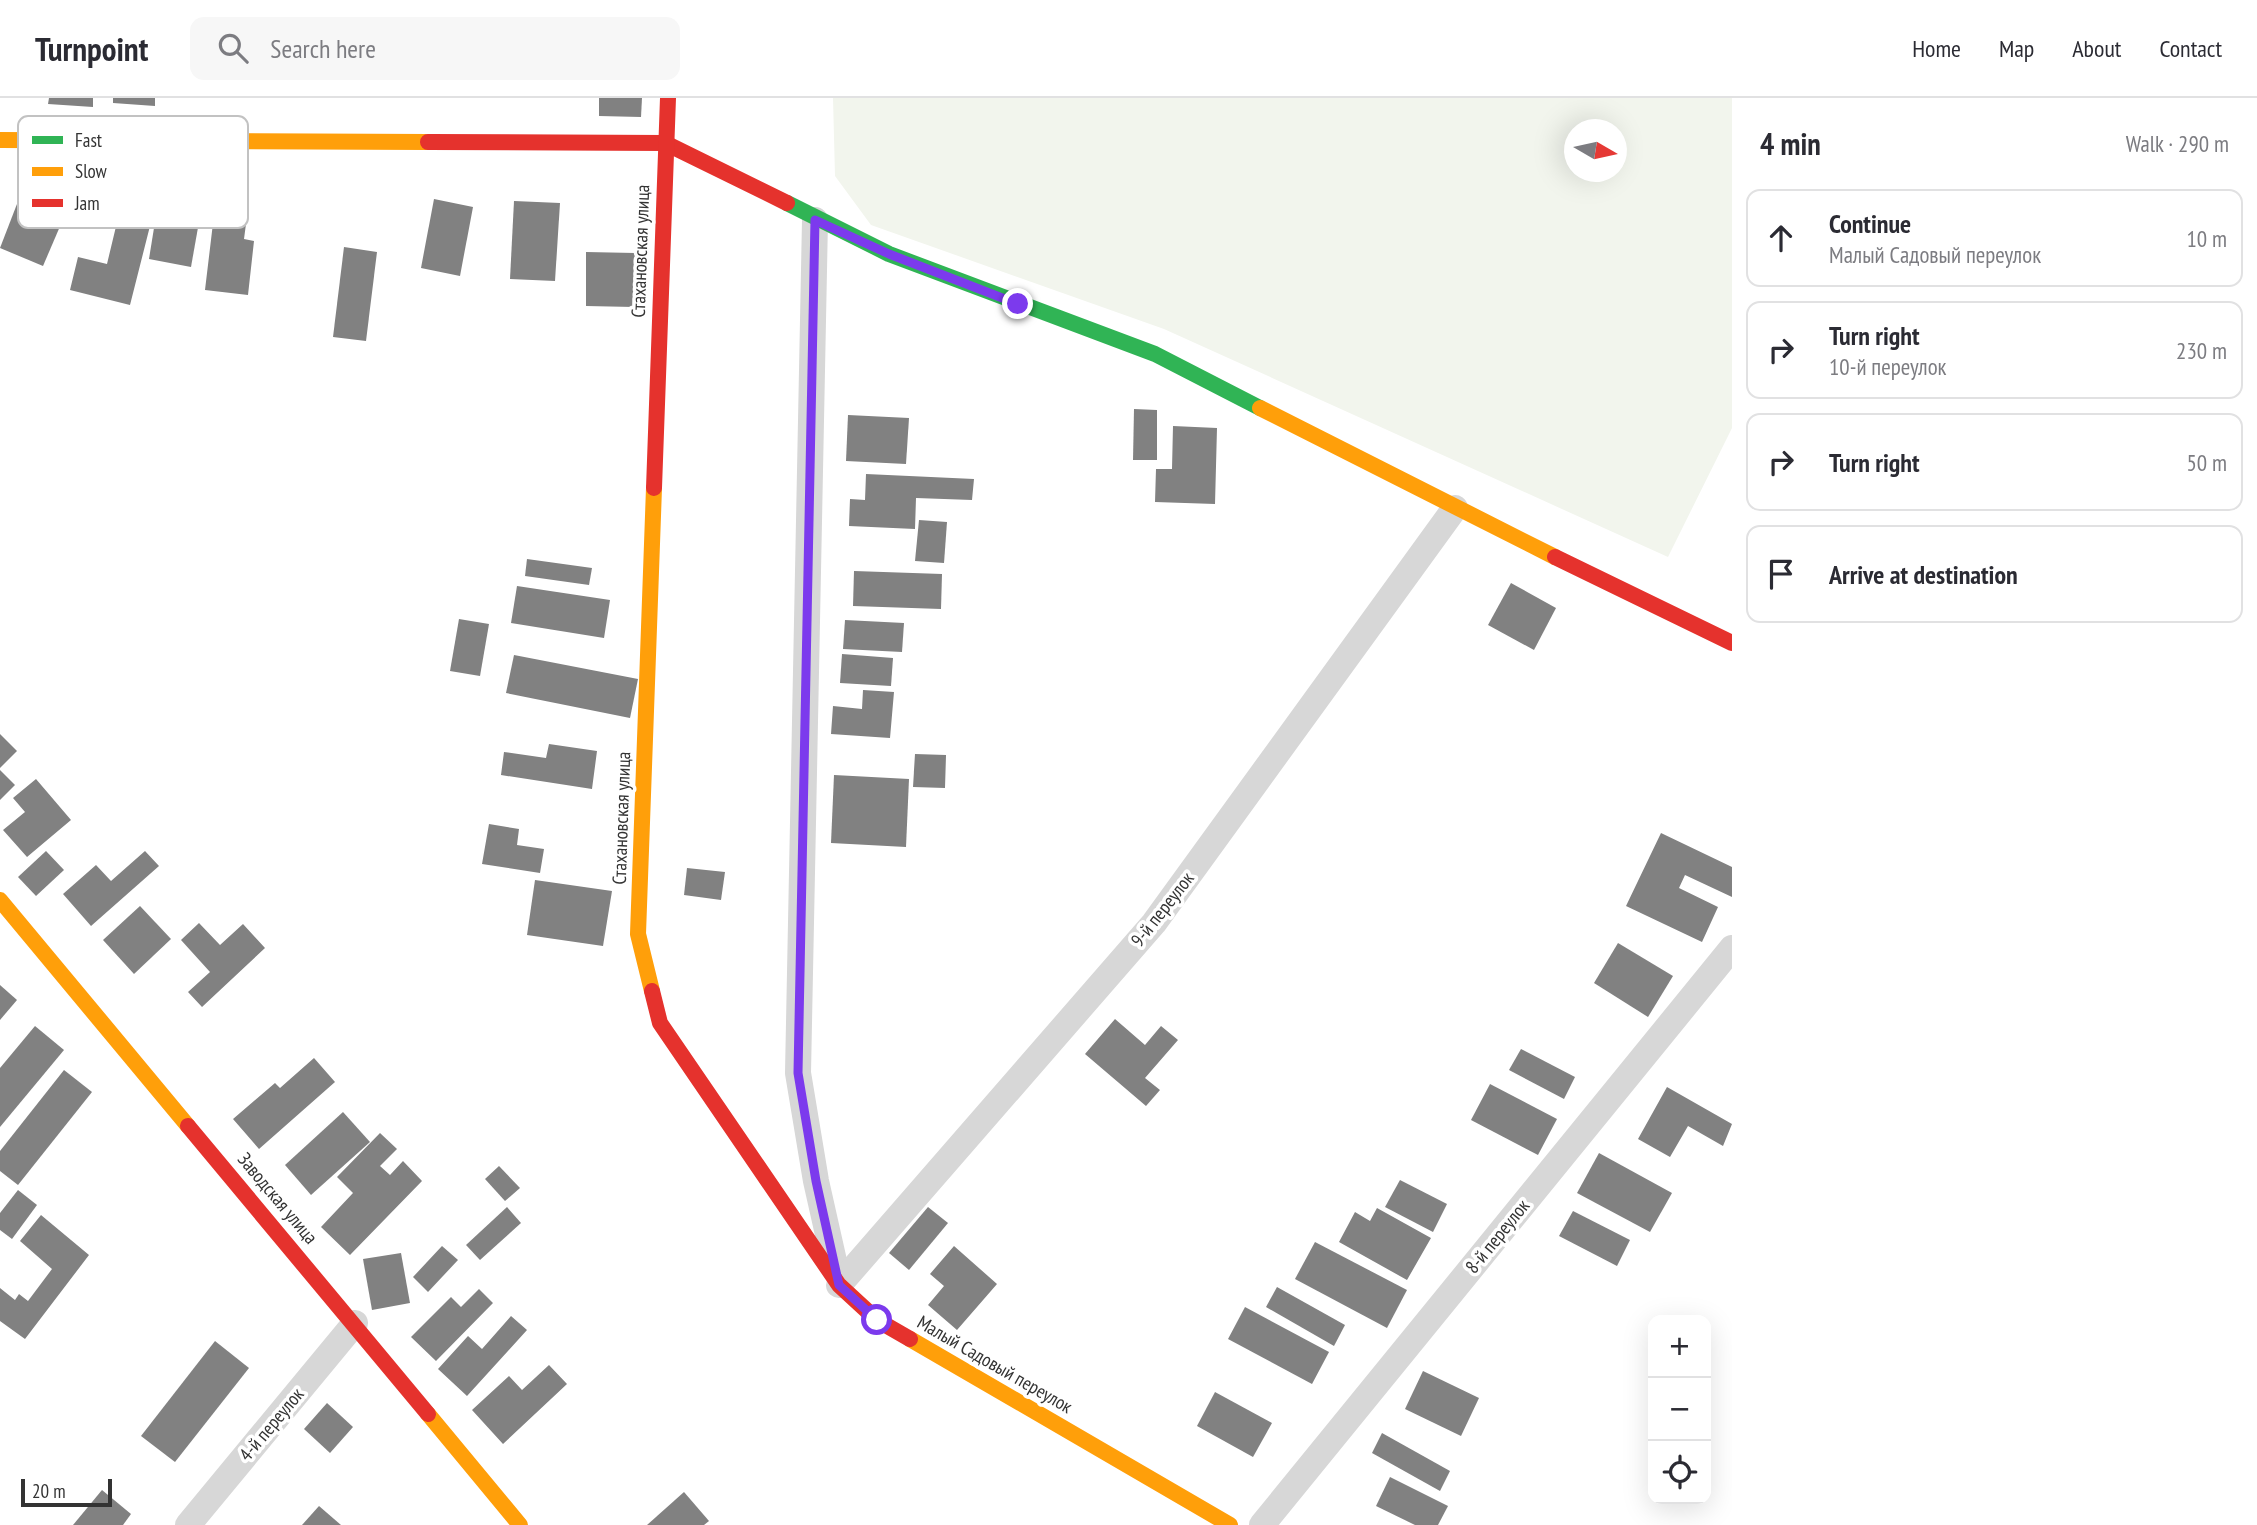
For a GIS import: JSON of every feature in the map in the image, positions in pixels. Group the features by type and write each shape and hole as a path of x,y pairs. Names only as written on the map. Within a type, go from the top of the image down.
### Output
{"street":[{"name":"Стахановская улица","path":"660,1023 638,934 668,98"},
{"path":"0,139 18,139"},
{"path":"248,140 665,142 815,220 889,254 1155,354 1455,508 1732,643"},
{"path":"815,220 798,1073 816,1181 839,1285"},
{"name":"9-й переулок","path":"839,1285 1154,923 1455,508"},
{"name":"Заводская улица","path":"0,900 355,1323 520,1525"},
{"name":"8-й переулок","path":"1262,1525 1732,948"},
{"name":"Малый Садовый переулок","path":"660,1023 839,1285 877,1320 1230,1525"},
{"name":"4-й переулок","path":"188,1525 355,1323"}],"shaded area":[{"path":"833,98 1732,98 1732,428 1668,557 1164,329 871,225 835,176"}],"building":[{"path":"49,98 93,98 93,107 48,104"},
{"path":"113,98 155,98 155,106 113,103"},
{"path":"599,98 642,98 641,117 599,116"},
{"path":"434,199 473,207 460,276 421,268"},
{"path":"18,201 18,228 59,228 43,266 0,248"},
{"path":"514,201 560,203 555,281 510,279"},
{"path":"116,228 149,228 130,305 70,290 78,257 107,264"},
{"path":"154,228 198,228 191,267 149,259"},
{"path":"212,228 245,228 244,239 254,241 248,295 205,290"},
{"path":"344,247 377,252 366,341 333,337"},
{"path":"586,252 635,253 634,307 586,306"},
{"path":"1134,409 1157,410 1157,460 1133,460"},
{"path":"848,415 909,418 906,464 846,461"},
{"path":"1173,426 1217,428 1215,504 1155,502 1156,469 1172,469"},
{"path":"866,474 974,479 972,500 916,498 915,529 849,526 850,499 865,500"},
{"path":"919,520 947,522 944,563 915,561"},
{"path":"527,559 592,568 589,585 525,576"},
{"path":"854,571 942,574 941,609 853,606"},
{"path":"1511,583 1556,608 1534,650 1488,625"},
{"path":"517,586 610,600 604,638 511,623"},
{"path":"459,619 489,624 480,676 450,671"},
{"path":"845,620 904,623 902,652 843,649"},
{"path":"842,654 893,658 891,686 840,683"},
{"path":"514,655 638,679 630,718 506,693"},
{"path":"863,690 894,692 890,738 831,734 833,706 862,709"},
{"path":"0,734 17,751 0,768"},
{"path":"549,744 597,751 592,789 501,775 504,752 546,758"},
{"path":"915,754 946,755 945,788 913,787"},
{"path":"0,770 15,785 0,800"},
{"path":"834,775 909,779 906,847 831,843"},
{"path":"36,779 71,820 27,857 3,830 25,812 13,798"},
{"path":"489,824 519,829 517,845 544,849 540,873 482,864"},
{"path":"1661,833 1732,867 1732,897 1685,875 1679,888 1718,907 1702,942 1626,906"},
{"path":"46,851 64,870 36,896 18,877"},
{"path":"145,851 159,866 91,926 63,894 96,865 111,881"},
{"path":"687,868 725,872 721,900 684,895"},
{"path":"535,880 612,891 603,946 527,935"},
{"path":"140,906 171,939 134,974 103,940"},
{"path":"199,923 220,945 243,924 265,948 202,1007 188,992 210,972 181,940"},
{"path":"1618,943 1673,976 1648,1017 1594,983"},
{"path":"0,985 17,1000 0,1020"},
{"path":"1115,1019 1145,1045 1161,1026 1178,1040 1145,1078 1160,1090 1146,1106 1085,1054"},
{"path":"35,1026 64,1050 0,1127 0,1068"},
{"path":"1521,1049 1575,1077 1564,1099 1509,1070"},
{"path":"314,1058 335,1082 259,1149 233,1119 275,1083 280,1088"},
{"path":"64,1070 92,1092 18,1185 0,1171 0,1151"},
{"path":"1490,1084 1557,1119 1538,1155 1471,1120"},
{"path":"1667,1087 1732,1124 1723,1146 1688,1126 1670,1157 1638,1139"},
{"path":"343,1112 370,1142 311,1195 285,1165"},
{"path":"380,1133 397,1149 380,1166 390,1175 403,1161 422,1181 350,1255 321,1227 353,1193 337,1177"},
{"path":"1599,1153 1672,1193 1650,1232 1577,1193"},
{"path":"499,1166 520,1188 505,1201 485,1179"},
{"path":"1400,1180 1447,1204 1433,1232 1385,1207"},
{"path":"18,1190 37,1205 12,1239 0,1230 0,1213"},
{"path":"507,1207 521,1223 480,1260 466,1245"},
{"path":"928,1207 948,1223 909,1270 889,1253"},
{"path":"1377,1208 1431,1238 1407,1280 1339,1242 1355,1212 1370,1221"},
{"path":"1573,1211 1630,1240 1617,1266 1559,1236"},
{"path":"41,1215 89,1255 25,1339 0,1321 0,1288 15,1300 19,1294 28,1301 52,1269 20,1241"},
{"path":"1315,1242 1407,1290 1387,1328 1295,1279"},
{"path":"442,1246 458,1260 428,1292 413,1277"},
{"path":"954,1246 997,1284 957,1330 928,1305 944,1286 930,1274"},
{"path":"401,1253 410,1303 372,1310 363,1259"},
{"path":"1277,1287 1345,1325 1334,1346 1266,1307"},
{"path":"479,1289 493,1303 436,1361 411,1337 451,1297 461,1307"},
{"path":"1245,1307 1329,1352 1312,1384 1228,1339"},
{"path":"511,1316 527,1330 467,1396 438,1369 468,1336 482,1349"},
{"path":"215,1341 249,1368 175,1462 141,1436"},
{"path":"549,1365 567,1384 503,1444 472,1410 509,1376 522,1390"},
{"path":"1423,1371 1479,1398 1461,1436 1405,1409"},
{"path":"1215,1392 1272,1423 1253,1457 1197,1426"},
{"path":"327,1403 353,1427 330,1453 304,1429"},
{"path":"1382,1433 1450,1471 1440,1491 1372,1453"},
{"path":"1390,1477 1448,1506 1438,1525 1415,1525 1376,1506"},
{"path":"102,1490 131,1514 123,1525 73,1525"},
{"path":"684,1492 709,1521 704,1525 647,1525"},
{"path":"319,1506 341,1525 302,1525"}],"traffic: fast":[{"path":"787,203 889,254 1155,354 1260,408"}],"traffic: slow":[{"path":"0,140 18,140"},
{"path":"248,141 428,142"},
{"path":"1260,408 1555,557"},
{"path":"652,991 638,934 654,488"},
{"path":"0,900 188,1126"},
{"path":"910,1339 1230,1525"},
{"path":"428,1414 520,1525"}],"traffic: jam":[{"path":"654,488 668,98"},
{"path":"428,142 665,143 787,203"},
{"path":"1555,557 1732,643"},
{"path":"652,991 660,1023 839,1285 877,1320 910,1339"},
{"path":"188,1126 428,1414"}],"route":[{"path":"877,1320 839,1285 816,1181 798,1073 815,220 889,254 1018,304"}]}
